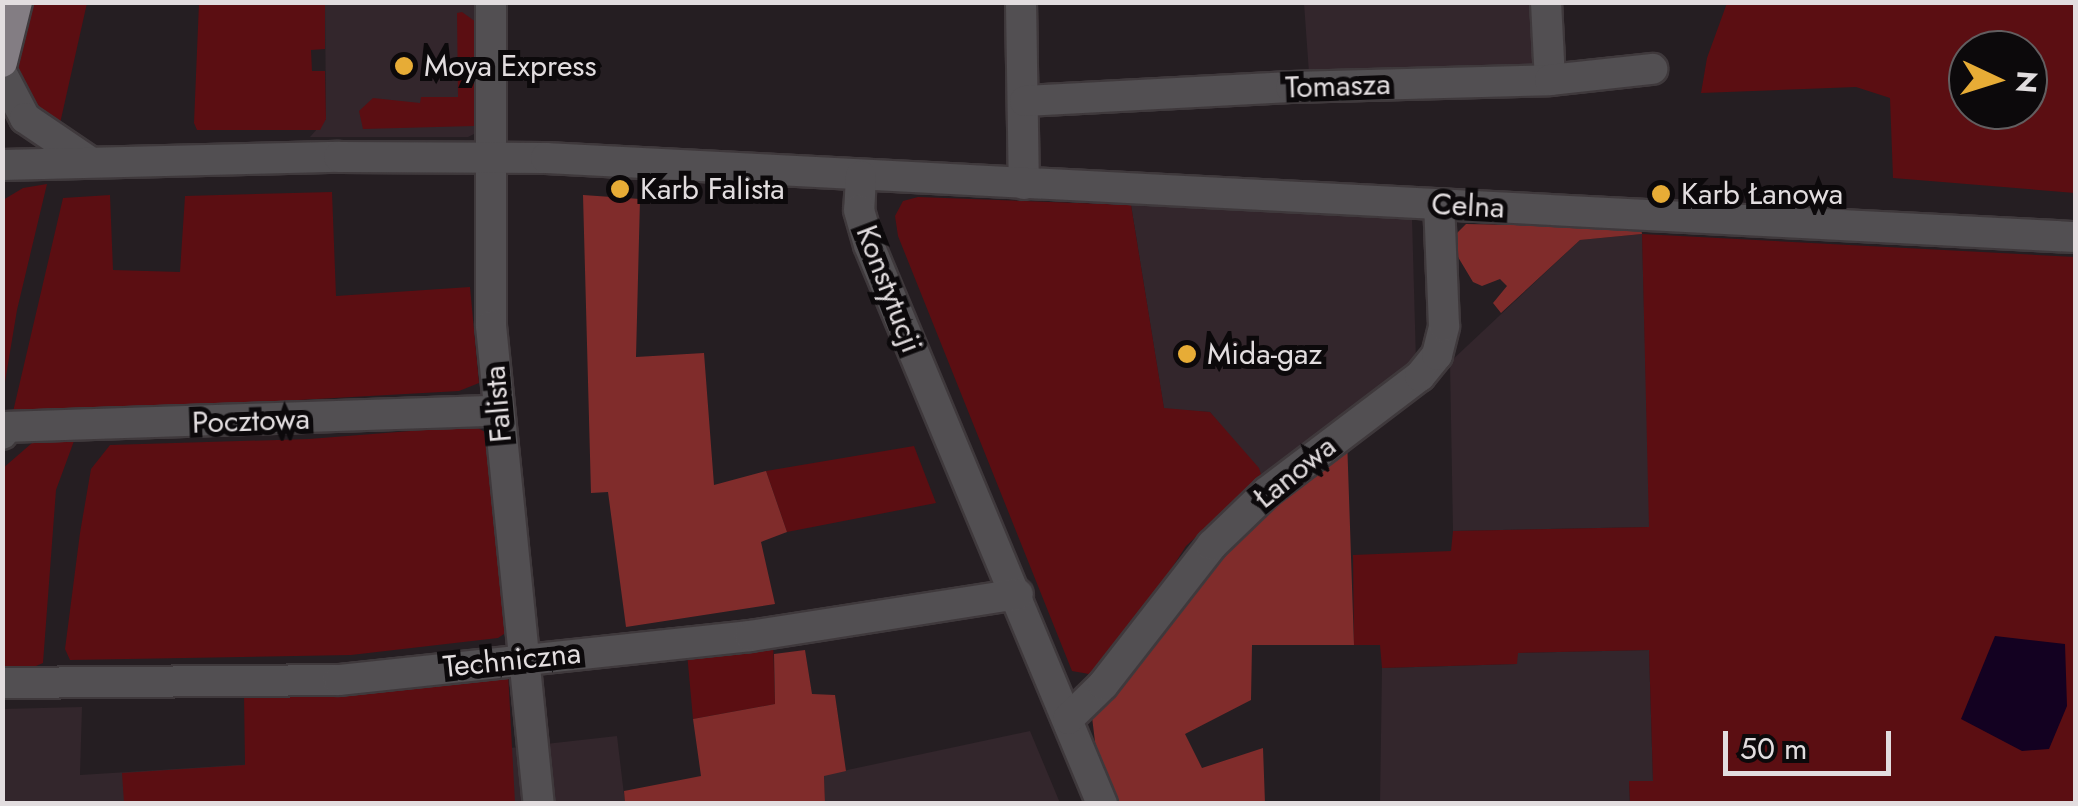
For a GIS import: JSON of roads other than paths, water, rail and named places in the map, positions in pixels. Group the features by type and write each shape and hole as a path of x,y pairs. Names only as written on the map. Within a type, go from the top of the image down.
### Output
{"main road":[{"path":"2,62 17,2"}],"street":[{"name":"Falista","path":"491,2 488,245 498,411 539,804"},
{"path":"1020,2 1024,184"},
{"path":"1546,2 1550,80"},
{"name":"Tomasza","path":"1024,101 1292,86 1550,80 1652,69"},
{"path":"2,74 26,118 90,162"},
{"path":"2,166 490,157 860,176"},
{"name":"Celna","path":"860,176 2076,237"},
{"name":"Konstytucji","path":"860,176 859,210 869,245 1018,594 1102,804"},
{"name":"Łanowa","path":"1068,719 1103,684 1212,545 1267,492 1420,376 1437,354 1444,326 1439,204"},
{"name":"Pocztowa","path":"3,430 498,411"},
{"name":"Techniczna","path":"2,683 338,680 524,657 750,636 1018,594"}],"place":[{"name":"Moya Express","path":"404,66"},
{"name":"Karb Falista","path":"620,189"},
{"name":"Karb Łanowa","path":"1661,194"},
{"name":"Mida-gaz","path":"1187,354"}]}
